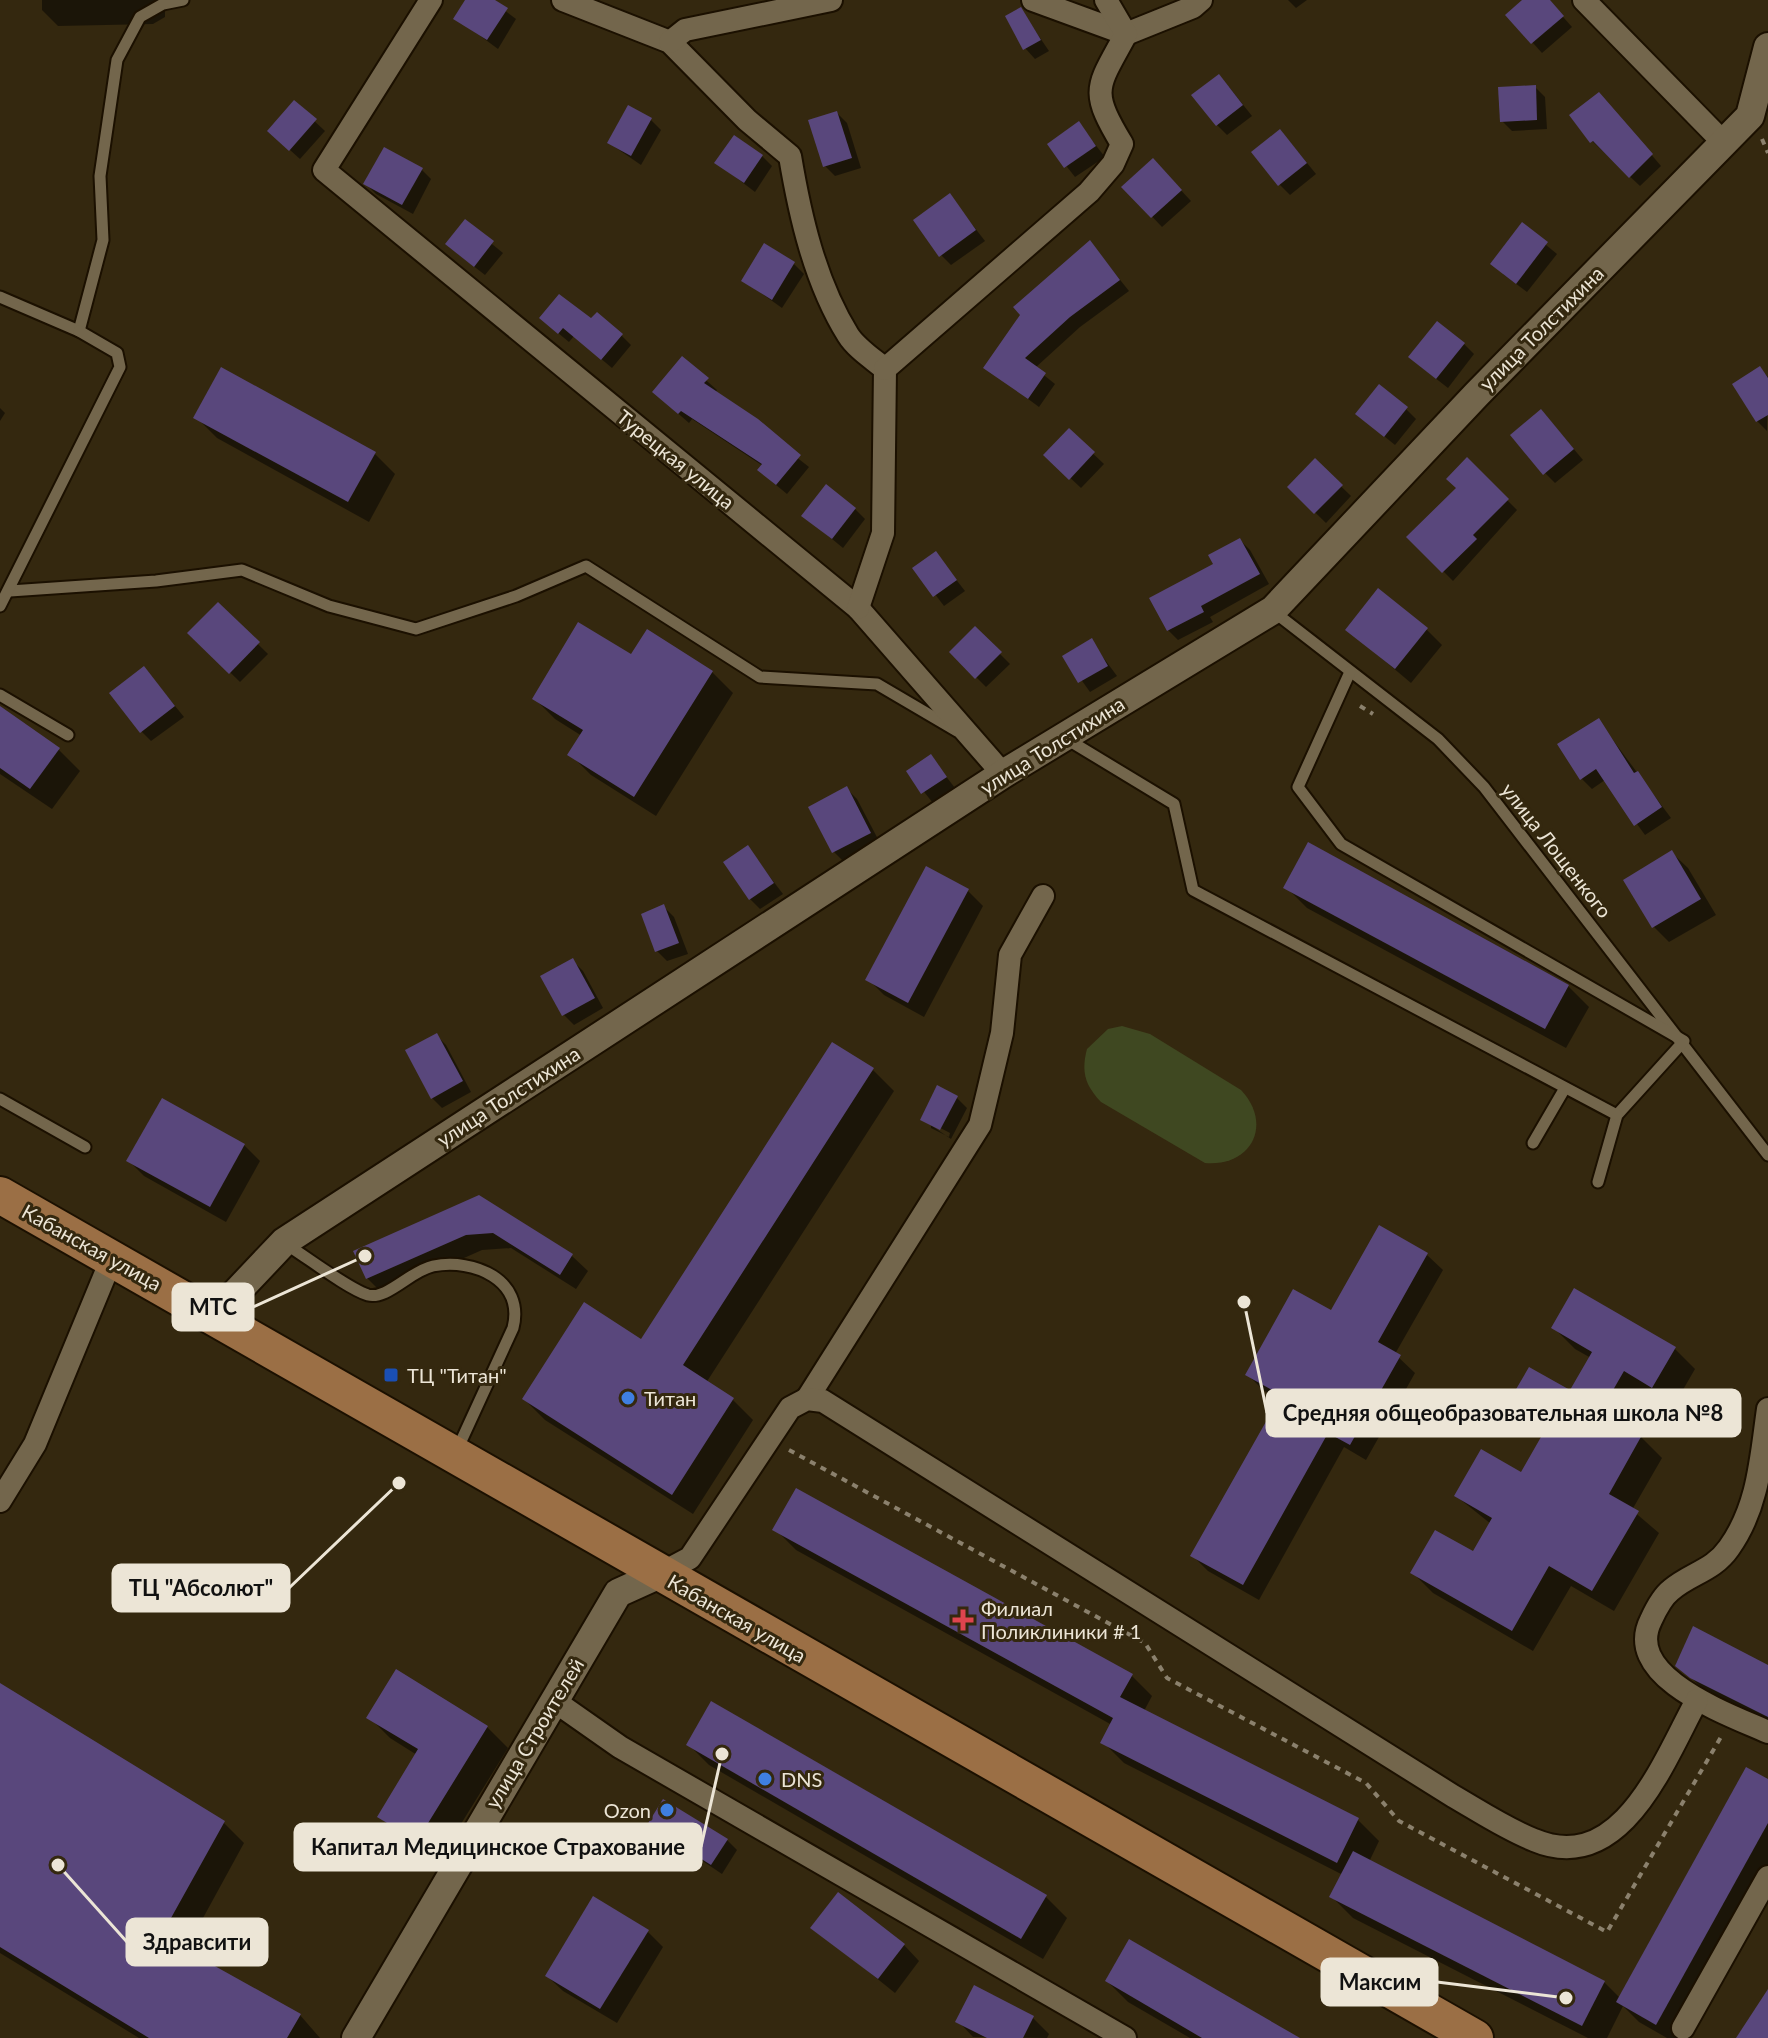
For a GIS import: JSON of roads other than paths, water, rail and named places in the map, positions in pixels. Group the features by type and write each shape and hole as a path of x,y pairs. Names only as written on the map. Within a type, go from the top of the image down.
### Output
{"main road":[{"name":"Кабанская улица","path":"0,1195 1475,2038"}],"street":[{"name":"Турецкая улица","path":"431,0 324,170 858,608 1003,774"},
{"path":"563,0 670,42 747,120 790,156 798,206 816,263 849,337 885,369"},
{"path":"670,42 685,30 831,0"},
{"path":"1033,0 1126,34 1193,7 1201,0"},
{"path":"1106,0 1126,34"},
{"path":"1587,3 1724,143"},
{"path":"858,608 883,533 885,369 1089,192 1113,164 1122,144 1101,107 1098,93 1126,34"},
{"name":"улица Толстихина","path":"214,1316 284,1242 1003,774 1273,610 1477,394 1750,116 1768,47"},
{"path":"660,1574 690,1558 790,1408 807,1399 980,1125 1002,1033 1010,955 1043,896"},
{"path":"0,1501 35,1444 112,1258"},
{"path":"807,1399 823,1401 1453,1796 1537,1842 1577,1849 1603,1840 1634,1812 1697,1700"},
{"path":"1768,1409 1760,1479 1730,1548 1710,1570 1669,1591 1646,1629 1643,1642 1647,1656 1697,1700 1768,1732"},
{"name":"улица Строителей","path":"356,2038 618,1593 660,1574"},
{"path":"553,1700 620,1747 1125,2038"},
{"path":"1683,2028 1768,1877"}],"lane":[{"path":"79,331 103,240 100,176 117,60 140,17 163,4 183,0"},
{"path":"0,297 79,331 117,353 120,367 0,606"},
{"path":"10,591 156,581 242,570 329,606 416,629 516,596 586,566 760,677 877,684 976,743"},
{"name":"улица Лощенкого","path":"1273,610 1438,739 1484,787 1684,1041 1768,1155"},
{"path":"1350,672 1298,787 1341,844 1684,1041 1617,1115 1598,1182"},
{"path":"0,695 68,735"},
{"path":"1064,737 1174,804 1193,890 1617,1115"},
{"path":"1533,1143 1565,1088"},
{"path":"0,1099 85,1147"},
{"path":"284,1242 368,1295 388,1294 395,1285 421,1269 438,1265 487,1271 508,1291 517,1313 513,1328 454,1457"}],"place":[{"name":"МТС","path":"365,1256"},
{"name":"Средняя общеобразовательная школа №8","path":"1244,1302"},
{"name":"ТЦ \"Титан\"","path":"391,1375"},
{"name":"Титан","path":"628,1398"},
{"name":"ТЦ \"Абсолют\"","path":"399,1483"},
{"name":"Филиал Поликлиники # 1","path":"963,1620"},
{"name":"Капитал Медицинское Страхование","path":"722,1754"},
{"name":"DNS","path":"765,1779"},
{"name":"Ozon","path":"667,1810"},
{"name":"Здравсити","path":"58,1865"},
{"name":"Максим","path":"1566,1998"}]}
